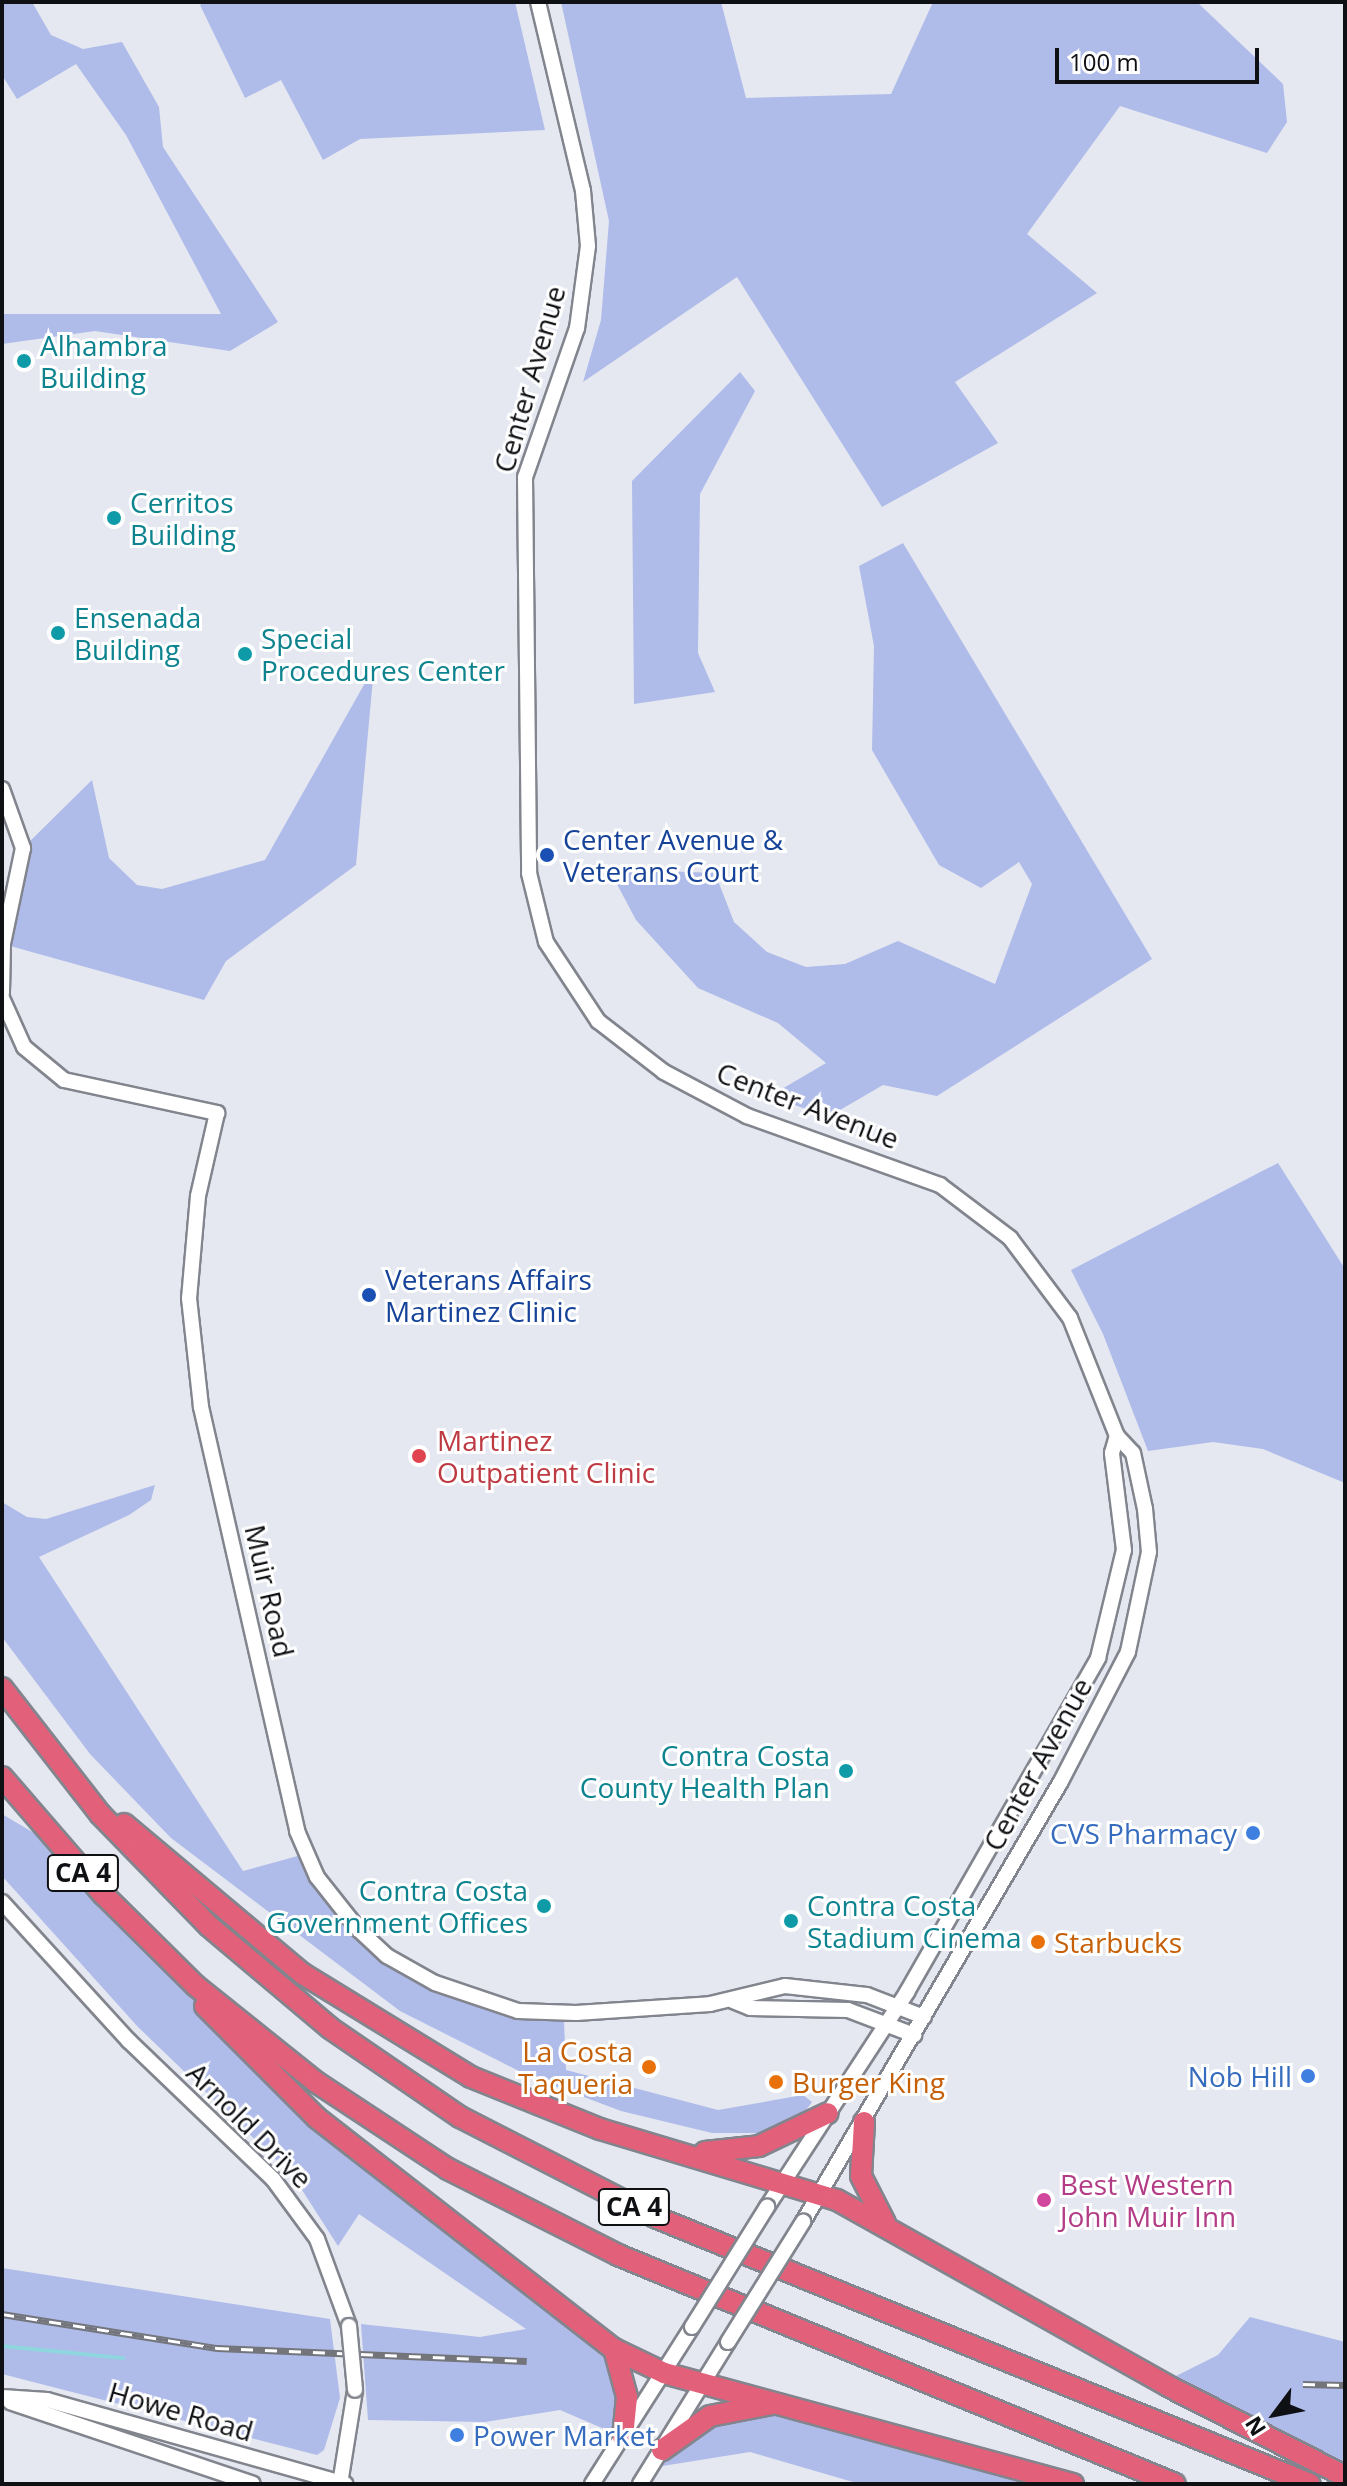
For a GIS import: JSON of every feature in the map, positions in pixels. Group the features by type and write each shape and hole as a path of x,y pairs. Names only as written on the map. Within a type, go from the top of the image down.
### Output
{"highway":[{"name":"CA 4","path":"2,1688 60,1766 142,1860 256,1968 380,2064 495,2138 655,2217 1310,2484"},
{"path":"60,1766 230,1918 355,2012 484,2083 600,2129 784,2180 820,2193 887,2226 1168,2386 1345,2476"},
{"name":"CA 4","path":"2,1777 171,1962 316,2082 503,2200 618,2255 1175,2484"},
{"path":"171,1962 234,2039 317,2118 614,2349 664,2373 1073,2484"},
{"path":"694,2154 759,2146 828,2113"},
{"path":"864,2122 861,2176 887,2226"},
{"path":"614,2349 627,2397 623,2437"},
{"path":"662,2450 710,2416 778,2402"}],"street":[{"name":"Center Avenue","path":"538,2 583,191 588,246 577,328 525,477 529,873 546,942 598,1021 664,1072 747,1116 940,1185 1010,1238 1070,1318 1117,1436 1133,1453 1149,1552 1128,1652 864,2122 640,2484"},
{"name":"Muir Road","path":"2,789 23,848 3,944 2,995 24,1047 64,1080 217,1113 198,1196 189,1298 201,1407 297,1831 335,1902 387,1956 435,1983 518,2011 576,2013 733,2001 750,2008 848,2010 914,2035"},
{"name":"Center Avenue","path":"592,2484 784,2180 888,2023 1098,1658 1124,1550 1112,1453 1117,1436"},
{"name":"Arnold Drive","path":"2,1902 129,2041 273,2179 317,2239 349,2326 355,2390 342,2484"},
{"name":"Muir Road","path":"733,2001 749,1990 785,1986 842,1990 899,2005 924,2017"},
{"name":"Howe Road","path":"2,2397 47,2400 342,2484"},
{"name":"Howe Road","path":"2,2397 43,2418 253,2484"}],"shaded area":[{"path":"2,2 32,2 51,35 83,49 122,42 159,107 163,147 278,322 230,351 95,331 2,344 2,314 221,314 126,135 76,64 17,99 2,75"},
{"path":"204,2 515,2 545,130 360,139 323,160 281,80 245,98 200,5"},
{"path":"561,2 721,2 746,98 891,94 933,2 1197,2 1283,84 1287,122 1267,153 1120,106 1027,234 1097,293 955,382 998,443 882,507 737,277 583,382 601,320 609,221"},
{"path":"740,372 755,391 700,494 698,653 715,692 634,704 632,481"},
{"path":"903,543 1152,959 937,1096 883,1085 828,1117 770,1096 826,1063 778,1023 698,988 636,920 609,869 715,873 734,922 767,952 806,967 845,964 898,941 995,984 1032,884 1019,862 981,888 939,865 872,750 874,646 859,566"},
{"path":"374,667 356,865 226,961 204,1000 3,944 23,848 92,780 109,858 137,885 162,889 265,860"},
{"path":"1278,1163 1345,1269 1345,1483 1263,1449 1213,1442 1148,1451 1103,1334 1071,1270"},
{"path":"155,1485 151,1500 129,1515 39,1557 243,1871 305,1854 387,1956 517,2016 564,2021 566,2070 718,2110 803,2095 812,2102 803,2114 766,2133 712,2133 621,2111 531,2077 400,2011 171,1838 90,1754 2,1637 2,1502 27,1517 46,1519"},
{"path":"2,1814 61,1849 234,2039 614,2349 623,2437 560,2410 485,2422 368,2420 361,2324 480,2337 526,2329 359,2214 338,2246 293,2176 138,2027 2,1876"},
{"path":"2,2268 330,2319 340,2398 324,2450 317,2455 2,2374"},
{"path":"1250,2317 1345,2342 1345,2464 1174,2377 1218,2355"},
{"path":"778,2402 1031,2484 860,2484 750,2452 650,2468 693,2426"}],"waterway":[{"path":"2,2346 123,2358"}],"railway":[{"path":"2,2314 217,2348 527,2361"},
{"path":"1303,2384 1345,2385"}],"place":[{"name":"Alhambra Building","path":"24,361"},
{"name":"Cerritos Building","path":"114,518"},
{"name":"Ensenada Building","path":"58,633"},
{"name":"Special Procedures Center","path":"245,654"},
{"name":"Center Avenue & Veterans Court","path":"547,855"},
{"name":"Veterans Affairs Martinez Clinic","path":"369,1295"},
{"name":"Martinez Outpatient Clinic","path":"419,1456"},
{"name":"Contra Costa County Health Plan","path":"846,1771"},
{"name":"CVS Pharmacy","path":"1253,1833"},
{"name":"Contra Costa Government Offices","path":"544,1906"},
{"name":"Contra Costa Stadium Cinema","path":"791,1921"},
{"name":"Starbucks","path":"1038,1942"},
{"name":"La Costa Taqueria","path":"649,2067"},
{"name":"Nob Hill","path":"1308,2076"},
{"name":"Burger King","path":"776,2082"},
{"name":"Best Western John Muir Inn","path":"1044,2200"},
{"name":"Power Market","path":"457,2435"}]}
